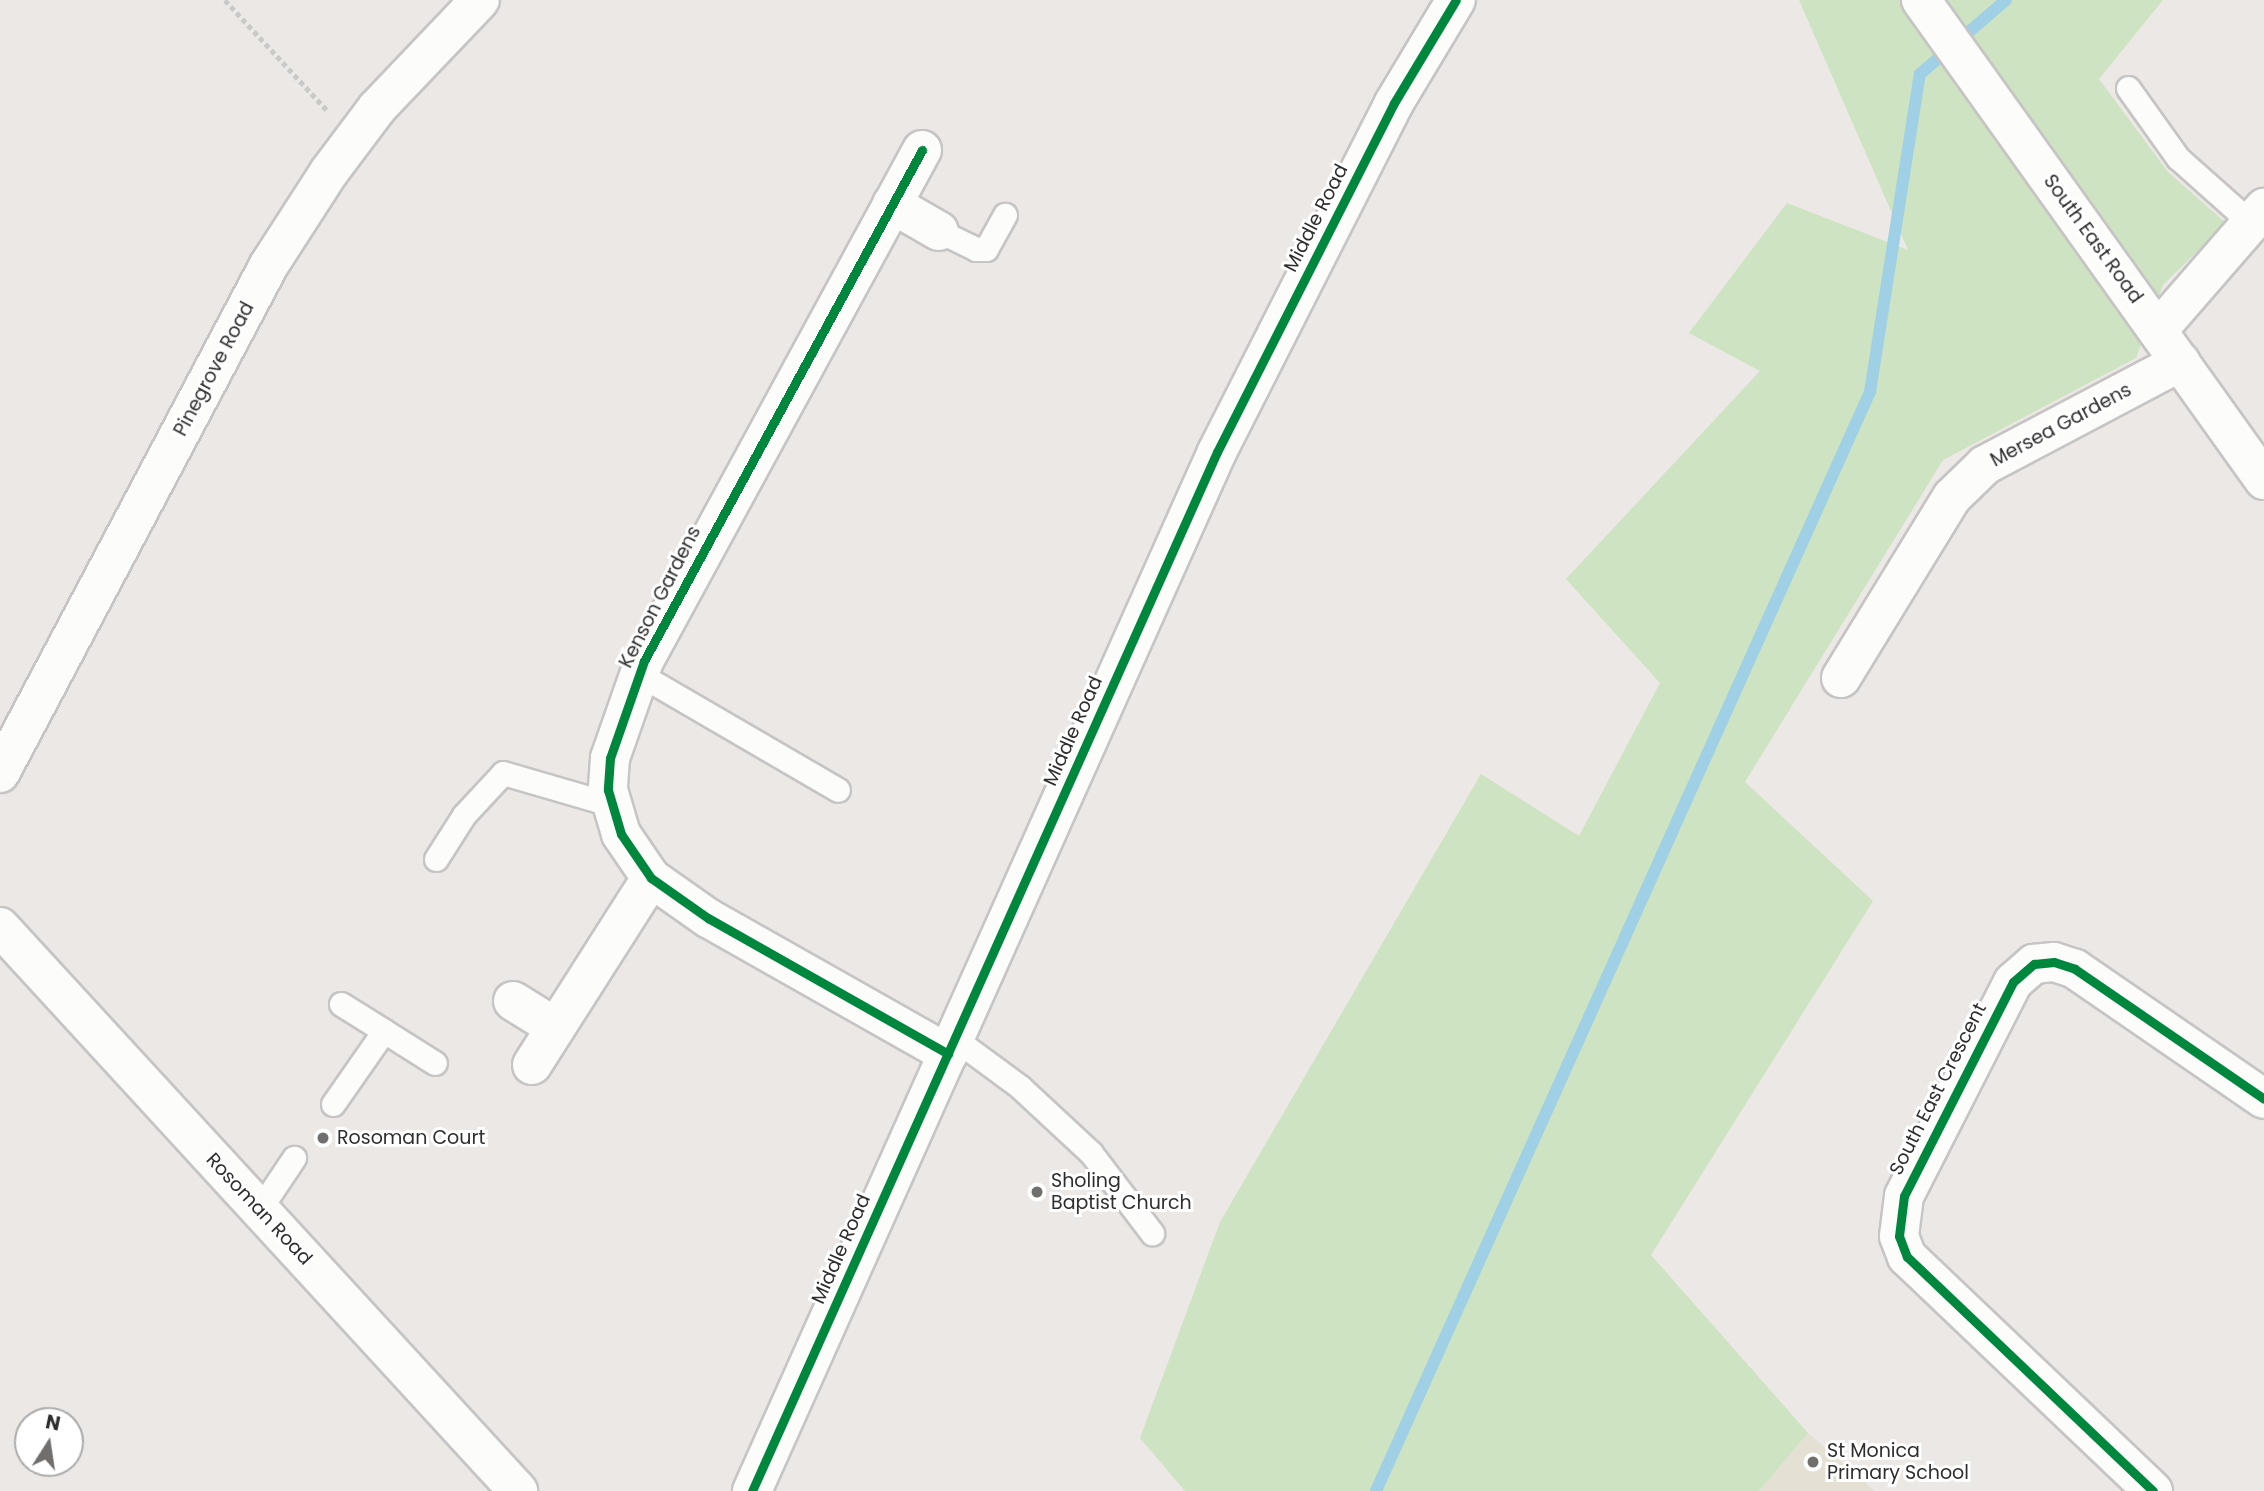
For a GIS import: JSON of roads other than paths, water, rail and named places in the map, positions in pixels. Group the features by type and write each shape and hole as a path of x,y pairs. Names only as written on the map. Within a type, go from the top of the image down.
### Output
{"street":[{"name":"Pinegrove Road","path":"0,773 269,265 354,139 480,0"},
{"name":"Middle Road","path":"752,1491 1217,452 1394,103 1456,0"},
{"name":"South East Road","path":"1929,12 2264,480"},
{"name":"Kenson Gardens","path":"922,150 639,674 610,758 610,804 621,834 651,878 708,918 951,1046"},
{"path":"892,204 939,231"},
{"path":"2158,330 2257,216"},
{"name":"Mersea Gardens","path":"1841,678 1952,497 1985,465 2180,362"},
{"path":"532,1065 651,878"},
{"name":"Rosoman Road","path":"0,927 518,1491"},
{"name":"South East Crescent","path":"2153,1491 1907,1257 1899,1236 1904,1196 2013,982 2034,964 2054,962 2076,969 2264,1099"},
{"path":"513,1000 555,1027"}],"lane":[{"path":"2129,88 2178,158 2257,216"},
{"path":"939,231 976,249 986,249 1005,215"},
{"path":"639,674 838,790"},
{"path":"436,859 464,815 503,773 610,804"},
{"path":"341,1004 435,1063"},
{"path":"332,1104 384,1031"},
{"path":"951,1046 1020,1087 1091,1153 1152,1233"},
{"path":"259,1210 294,1158"}],"waterway":[{"path":"1376,1491 1870,392 1920,74 2006,0"}],"place":[{"name":"Rosoman Court","path":"323,1138"},
{"name":"Sholing Baptist Church","path":"1037,1192"},
{"name":"St Monica Primary School","path":"1813,1462"}]}
